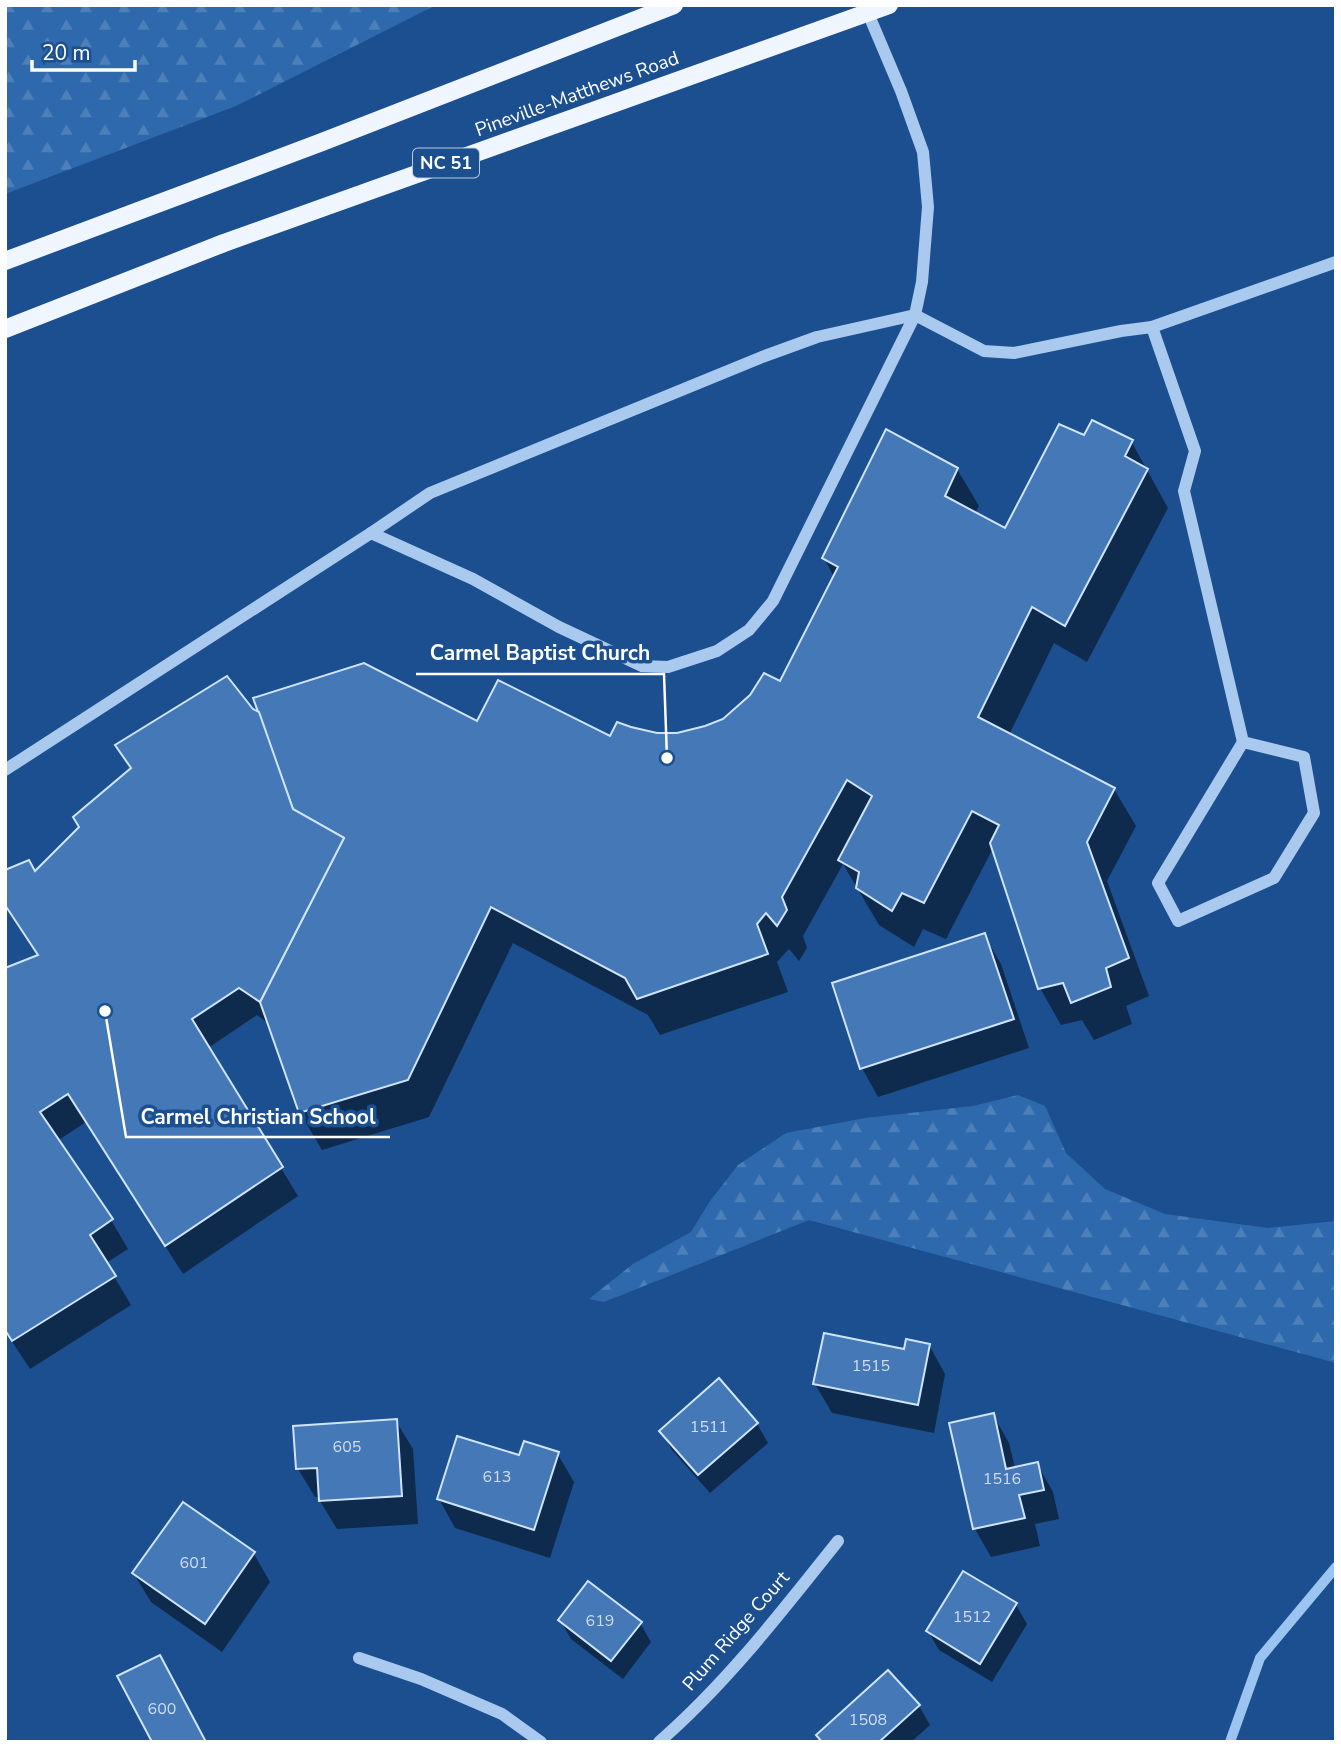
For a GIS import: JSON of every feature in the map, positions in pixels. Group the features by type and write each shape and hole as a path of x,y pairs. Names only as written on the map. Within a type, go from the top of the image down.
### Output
{"main road":[{"path":"5,261 322,142 674,5"},
{"name":"Pineville-Matthews Road","path":"5,329 224,243 867,8 889,5"}],"street":[{"path":"371,533 472,579 559,627 642,666 668,667 718,651 749,630 773,601 915,315 922,282 928,207 923,152 867,8"},
{"path":"5,770 430,493 762,357 817,337 915,315 984,351 1014,353 1152,327 1336,262"},
{"path":"1152,327 1195,451 1184,491 1242,742 1158,883 1178,921 1275,878 1314,813 1304,757 1242,742"},
{"name":"Plum Ridge Court","path":"659,1742 751,1649 838,1541"},
{"path":"359,1658 421,1679 502,1714 541,1742"}],"green space":[{"path":"5,5 436,5 236,106 5,194"},
{"path":"1018,1095 1045,1106 1066,1153 1105,1189 1165,1214 1268,1228 1336,1221 1336,1363 809,1220 604,1302 589,1299 633,1264 691,1232 710,1201 738,1165 786,1133 865,1118 973,1106"}],"building":[{"path":"1092,420 1133,440 1125,456 1148,469 1065,626 1032,607 978,717 1115,788 1087,842 1129,958 1106,968 1111,987 1071,1003 1063,983 1038,989 990,843 999,825 972,811 924,903 902,893 892,911 856,888 859,872 838,860 872,796 847,780 782,897 787,910 777,926 766,913 757,924 768,954 637,999 625,978 491,907 408,1080 299,1113 260,1002 344,838 293,809 253,698 364,663 477,721 498,680 610,736 617,722 657,733 677,733 705,726 723,719 750,695 764,673 780,681 838,567 822,558 886,429 958,468 945,496 1005,528 1059,424 1084,435"},
{"path":"227,676 253,709 259,712 293,809 344,838 260,1002 239,988 192,1019 283,1167 165,1246 68,1094 40,1112 113,1219 90,1235 116,1276 12,1341 5,1330 5,968 38,955 5,905 5,870 29,860 35,871 79,827 73,817 131,768 115,745"},
{"path":"985,933 1014,1019 860,1069 832,983"},
{"path":"824,1333 904,1349 906,1339 930,1344 918,1405 813,1384"},
{"path":"719,1378 758,1423 698,1475 659,1431"},
{"path":"994,1413 1006,1469 1038,1462 1044,1490 1019,1495 1025,1518 973,1529 949,1423"},
{"path":"397,1419 402,1496 319,1501 317,1468 296,1469 293,1426"},
{"path":"457,1436 519,1455 524,1441 559,1452 534,1530 437,1499"},
{"path":"183,1502 255,1552 205,1624 132,1573"},
{"path":"963,1571 1017,1603 980,1664 926,1631"},
{"path":"588,1581 642,1622 611,1661 558,1620"},
{"path":"160,1655 206,1742 152,1742 117,1676"},
{"path":"888,1670 920,1705 879,1742 822,1742 816,1735"}],"waterway":[{"path":"1230,1742 1260,1658 1336,1567"}],"place":[{"name":"Carmel Baptist Church","path":"667,758"},
{"name":"Carmel Christian School","path":"105,1011"}]}
